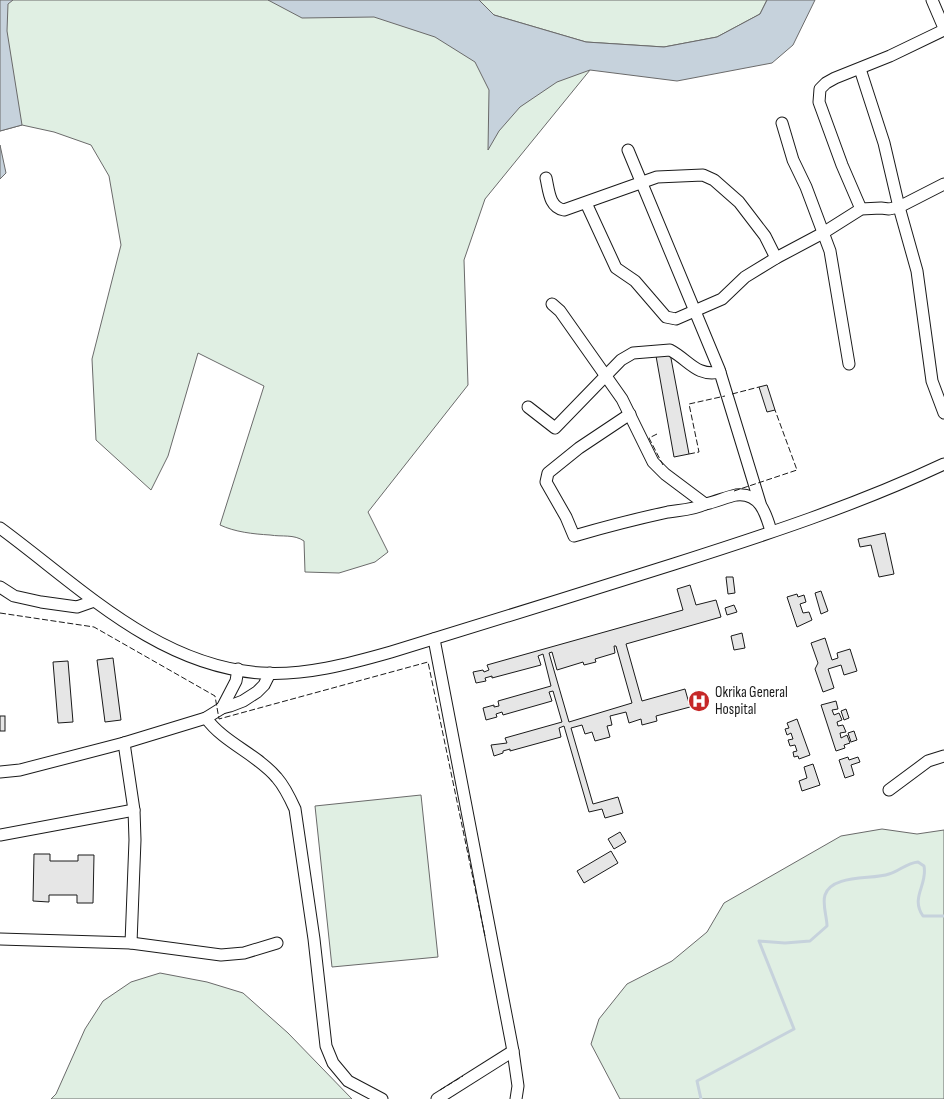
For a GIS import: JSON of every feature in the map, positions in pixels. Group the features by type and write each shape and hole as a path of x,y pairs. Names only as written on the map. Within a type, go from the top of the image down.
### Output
{"street":[{"path":"861,209 842,165 820,102 820,89 826,83 944,29 932,0"},
{"path":"860,69 884,142 898,207 917,271 932,381 944,413"},
{"path":"782,123 793,160 806,187 830,251 848,364"},
{"path":"628,150 720,372 760,503 771,531"},
{"path":"546,178 551,202 558,209 564,210 658,177 704,175 714,180 739,202 765,236 776,258"},
{"path":"586,203 616,268 636,281 666,317 676,319 696,312 722,299 736,288 745,277 861,209 889,210 944,184"},
{"path":"552,304 560,311 622,398 654,462 665,474 705,504"},
{"path":"528,407 555,428 621,360 633,353 670,350 694,368 709,374 720,372"},
{"path":"630,414 579,448 548,473 546,482 566,517 574,536 600,528 697,508 736,495 750,496 760,503"},
{"path":"0,528 94,601 124,622 171,648 214,664 238,669 270,673 296,672 356,662 614,583 828,512 893,487 944,464"},
{"path":"0,587 14,596 77,608 94,601"},
{"path":"434,639 513,1051 518,1086 516,1099"},
{"path":"222,708 236,681 238,669"},
{"path":"0,772 20,770 124,743 206,718 222,708 230,706 257,692 264,685 270,673"},
{"path":"206,718 218,731 277,778 295,809 314,939 326,1046 333,1063 348,1081 382,1099"},
{"path":"124,743 134,810 135,840 131,943"},
{"path":"889,790 928,761 944,756"},
{"path":"0,835 134,810"},
{"path":"0,939 131,943 221,954 244,953 278,943"},
{"path":"437,1099 513,1051"}],"green space":[{"path":"0,0 438,0 590,70 485,199 464,260 468,385 368,512 388,552 375,562 339,573 305,572 304,541 292,537 244,532 220,525 264,386 198,353 168,456 151,490 96,440 92,359 121,245 109,176 91,145 54,132 22,125 0,131"},
{"path":"479,0 767,0 760,14 717,37 664,47 586,42 494,15"},
{"path":"421,795 438,957 332,967 315,806"},
{"path":"882,829 917,834 944,830 944,1099 620,1099 591,1044 599,1019 627,984 672,961 707,932 724,903 841,836"},
{"path":"160,973 207,982 243,993 288,1033 352,1099 51,1099 56,1094 85,1029 103,1001 131,982"}],"shaded area":[{"path":"0,0 13,0 8,4 7,31 22,125 0,131"},
{"path":"268,0 479,0 494,15 586,42 664,47 717,37 760,14 767,0 815,0 793,45 772,63 677,81 590,70 557,82 520,107 499,131 488,150 489,90 475,62 435,37 374,17 302,18"},
{"path":"0,145 6,173 0,179"}],"building":[{"path":"670,353 689,454 674,457 656,356"},
{"path":"767,385 775,410 767,412 759,387"},
{"path":"885,533 894,574 879,577 871,545 860,547 858,539"},
{"path":"726,577 733,577 735,593 728,594"},
{"path":"690,585 696,605 716,600 721,617 626,644 642,701 685,689 690,707 656,716 657,721 642,725 641,719 629,723 626,712 610,716 612,725 607,726 610,737 595,741 592,732 585,734 582,725 571,728 593,804 618,797 623,813 605,818 602,809 589,812 564,726 559,728 561,737 510,751 510,749 494,756 491,745 507,743 505,738 562,722 553,691 549,692 552,701 503,715 502,712 496,714 497,717 486,720 483,708 494,705 494,707 499,706 498,701 551,686 543,654 538,656 541,665 492,678 492,676 485,678 486,681 476,683 473,672 483,670 484,672 489,670 487,665 683,610 677,589","holes":["614,646 616,646 632,703 569,722 549,653 552,652 557,670 583,662 584,665 596,662 595,659 615,653"]},
{"path":"821,591 828,611 821,614 815,593"},
{"path":"797,594 798,597 804,595 806,602 800,604 803,613 809,612 812,620 797,627 787,597"},
{"path":"734,605 737,612 727,615 725,608"},
{"path":"742,633 745,648 734,650 731,636"},
{"path":"825,638 832,660 838,658 837,653 850,649 857,671 844,675 841,665 828,669 834,688 823,692 815,669 818,663 811,643"},
{"path":"113,658 121,720 105,722 97,660"},
{"path":"68,661 73,722 58,723 53,662"},
{"path":"836,701 838,709 832,710 834,715 839,713 842,720 837,722 838,726 843,725 846,732 840,733 841,738 847,735 850,743 844,745 845,748 836,751 821,705"},
{"path":"846,709 849,718 844,720 841,711"},
{"path":"0,716 5,716 5,731 0,731"},
{"path":"797,719 810,755 799,759 798,756 794,757 793,752 797,751 795,745 790,746 788,740 793,739 791,733 787,735 785,729 789,728 787,723"},
{"path":"854,731 857,740 851,742 848,733"},
{"path":"848,757 849,760 858,757 860,762 851,765 854,775 845,778 839,760"},
{"path":"813,764 820,785 802,791 799,781 807,778 804,767"},
{"path":"620,832 626,842 614,849 608,839"},
{"path":"611,851 618,863 584,883 577,871"},
{"path":"34,854 50,854 50,861 78,861 78,855 94,855 93,903 77,903 77,895 49,895 49,902 33,901"}],"waterway":[{"path":"701,1099 697,1081 794,1029 759,941 785,943 810,941 827,926 824,899 829,888 844,881 889,874 918,862 924,866 925,873 919,897 919,909 923,916 944,916"}],"fence":[{"path":"732,394 759,387"},
{"path":"689,454 699,452 689,404 725,396"},
{"path":"734,491 797,470 775,410"},
{"path":"657,434 649,438 663,465"},
{"path":"0,613 94,627 215,696 219,719 428,662 485,936"},
{"path":"440,1090 463,1076"}],"place":[{"name":"Okrika General Hospital","path":"699,701"}]}
